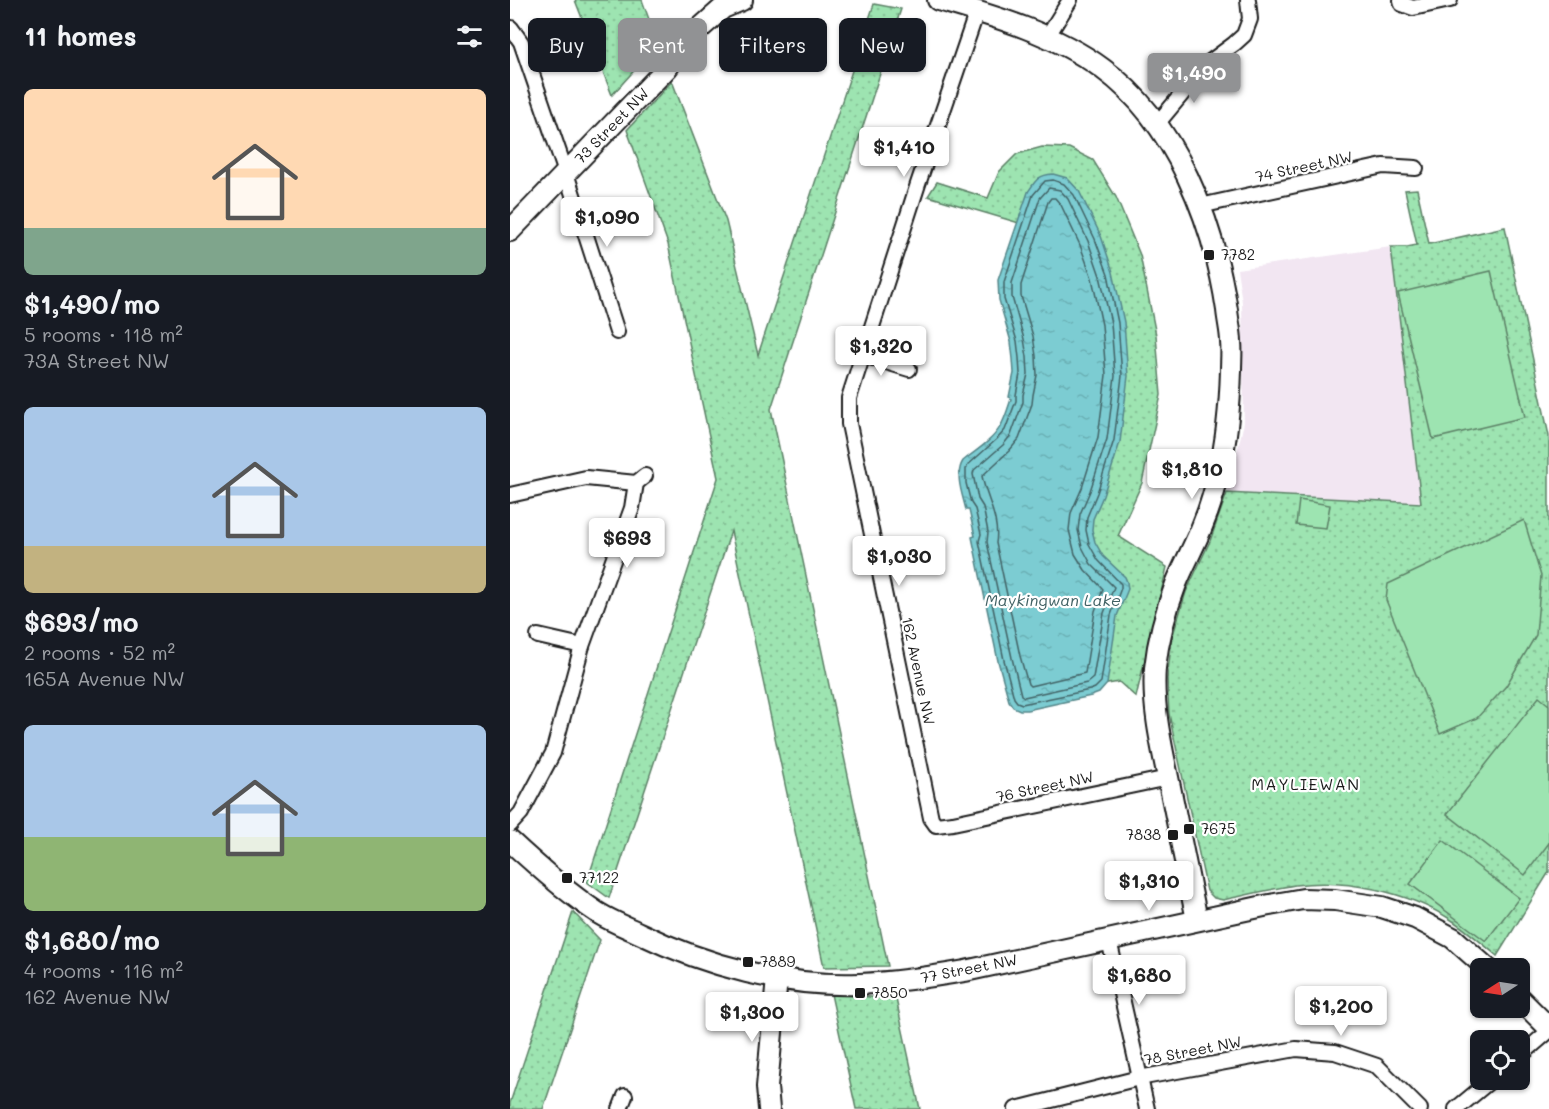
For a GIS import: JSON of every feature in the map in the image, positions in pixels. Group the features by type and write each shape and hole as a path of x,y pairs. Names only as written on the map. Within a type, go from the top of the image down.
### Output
{"street":[{"name":"73 Street NW","path":"510,231 667,68 688,39 721,4 742,0"},
{"path":"938,0 977,11 1068,46 1105,70 1124,86 1157,124 1182,169 1200,206 1215,251 1232,343 1231,382 1224,446 1210,505 1176,585 1165,618 1158,649 1154,690 1168,778 1197,920"},
{"path":"1047,37 1070,0"},
{"path":"1157,124 1207,64 1244,35 1250,19 1248,0"},
{"path":"1401,0 1402,4 1413,8 1450,0"},
{"name":"162 Avenue NW","path":"931,818 849,424 849,398 977,11"},
{"path":"511,28 521,42 617,332"},
{"name":"74 Street NW","path":"1200,206 1383,166 1416,168"},
{"path":"863,355 909,369"},
{"path":"510,495 586,477 640,480 582,646 553,753 521,813 510,825"},
{"path":"538,636 582,646"},
{"name":"76 Street NW","path":"931,818 936,825 953,823 1168,778"},
{"name":"77 Street NW","path":"510,841 551,879 600,914 696,958 777,978 859,984 931,977 1303,899 1335,900 1382,907 1415,918 1453,938 1476,958"},
{"path":"1109,940 1147,1109"},
{"path":"769,1109 767,1087 777,978"},
{"path":"1530,1010 1549,1030 1530,1047"},
{"name":"78 Street NW","path":"1016,1109 1139,1078 1296,1049 1335,1052 1377,1066 1420,1109"},
{"path":"1456,1109 1479,1090"}],"shaded area":[{"path":"1391,247 1421,503 1227,493 1244,423 1242,302 1237,269"}],"green space":[{"path":"575,0 642,0 649,18 618,18 618,72 633,72 612,95 603,72 606,72 606,18 582,18"},
{"path":"874,4 901,9 898,18 869,18"},
{"path":"852,72 881,72 771,409 888,966 824,967 731,531 609,898 587,882 718,478 668,244 627,130 672,81 726,221 758,355"},
{"path":"1042,147 1069,148 1093,160 1116,197 1140,255 1156,335 1161,395 1142,483 1118,536 1167,567 1136,697 1119,682 1107,684 1107,595 1083,541 1065,210 1019,223 928,196 937,182 988,198 999,172 1017,154"},
{"path":"1417,189 1429,244 1505,227 1549,436 1549,872 1497,956 1450,919 1433,909 1376,889 1315,883 1223,900 1214,898 1207,891 1169,714 1167,679 1172,638 1186,592 1210,541 1227,493 1421,503 1391,247 1417,245 1405,190"},
{"path":"1491,271 1525,417 1433,439 1398,293"},
{"path":"1299,500 1330,505 1326,528 1296,525"},
{"path":"1524,520 1541,576 1536,635 1506,686 1477,718 1440,734 1386,600 1388,584"},
{"path":"1539,697 1549,705 1549,843 1525,875 1447,814"},
{"path":"1443,840 1519,898 1486,941 1410,884"},
{"path":"573,912 600,940 543,1109 510,1109 510,1103"},
{"path":"831,994 896,999 920,1109 856,1109"}],"water":[{"name":"Maykingwan Lake","path":"1053,174 1067,178 1079,191 1101,236 1113,272 1124,322 1128,376 1120,442 1103,496 1093,519 1092,530 1095,542 1103,556 1125,577 1128,589 1117,616 1107,684 1099,693 1020,710 1013,707 1009,701 998,661 972,537 975,536 969,510 966,510 961,492 959,473 963,461 997,432 1011,399 1009,397 1014,373 1013,359 1011,342 999,300 998,280 1028,192 1038,179"}],"place":[{"name":"7782","path":"1209,255"},
{"name":"7675","path":"1189,829"},
{"name":"7838","path":"1173,835"},
{"name":"77122","path":"567,878"},
{"name":"7889","path":"748,962"},
{"name":"7850","path":"860,993"}],"district":[{"name":"MAYLIEWAN","path":"1306,784"}]}
